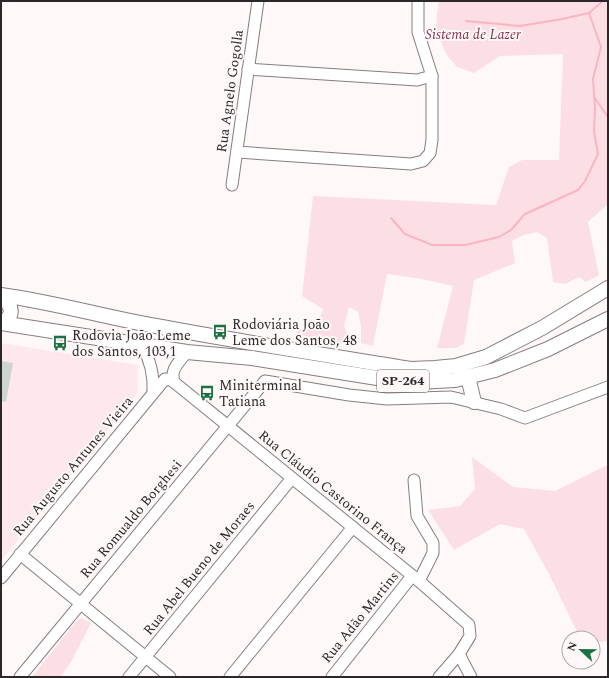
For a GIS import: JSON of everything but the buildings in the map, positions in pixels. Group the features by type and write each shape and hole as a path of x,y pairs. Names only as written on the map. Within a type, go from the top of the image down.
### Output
{"main road":[{"name":"SP-264","path":"1,297 30,299 193,333 411,369 456,366 486,357 542,328 608,288"},
{"path":"1,297 9,303 11,308 10,316 1,323"},
{"name":"SP-264","path":"1,323 142,346 252,358 390,380 417,382 455,380 494,370 548,349 608,319"},
{"path":"468,377 474,402"}],"street":[{"name":"Rua Agnelo Gogolla","path":"232,185 258,1"},
{"path":"237,152 411,164 423,161 430,153 432,140 432,76 418,32 418,1"},
{"path":"248,69 417,80 432,76"},
{"name":"Rua Augusto Antunes Vieira","path":"142,346 152,367 154,380 153,393"},
{"path":"170,381 175,367 187,352"},
{"name":"Rua Augusto Antunes Vieira","path":"1,578 153,393 170,381"},
{"name":"Rua Cláudio Castorino França","path":"170,381 228,425 415,579 469,626 470,636 459,654"},
{"name":"Rua Romualdo Borghesi","path":"20,677 265,381 349,395 387,399 451,397 474,402"},
{"path":"474,402 501,409 525,418 608,387"},
{"name":"Rua Abel Bueno de Moraes","path":"129,677 292,478"},
{"name":"Rua Adão Martins","path":"332,677 415,579 433,553 433,543 418,516 414,480"},
{"path":"230,677 352,527"},
{"path":"20,554 170,677"},
{"path":"439,677 459,654 472,677"}],"shaded area":[{"path":"1,343 138,365 137,394 1,561"}],"green space":[{"name":"Sistema de Lazer","path":"439,1 608,1 608,204 588,222 599,275 586,282 579,277 565,284 553,282 547,238 537,232 524,235 512,241 515,263 474,280 464,344 455,348 437,348 453,286 422,279 387,274 373,346 361,343 361,327 358,312 349,307 344,326 352,345 295,338 298,328 316,330 323,309 302,296 313,196 496,205 509,167 522,160 559,160 563,54 500,56 474,73 457,67 446,54 436,28"},
{"path":"472,457 513,487 555,491 605,466 608,466 608,641 601,642 601,630 576,630 549,574 524,529 500,524 454,550 428,510 460,506 475,489"},
{"path":"81,618 91,623 71,662 60,677 32,677 74,624"}],"waterway":[{"path":"466,21 520,26 589,13 603,1"},
{"path":"391,218 405,234 432,245 465,245 499,237 511,230 525,214 578,190 585,181 598,154 594,131 595,108 593,79 601,47 589,13"},
{"path":"594,97 608,117"}],"place":[{"name":"Rodoviária João Leme dos Santos, 48","path":"220,332"},
{"name":"Rodovia João Leme dos Santos, 103,1","path":"60,343"},
{"name":"Miniterminal Tatiana","path":"207,393"}]}
